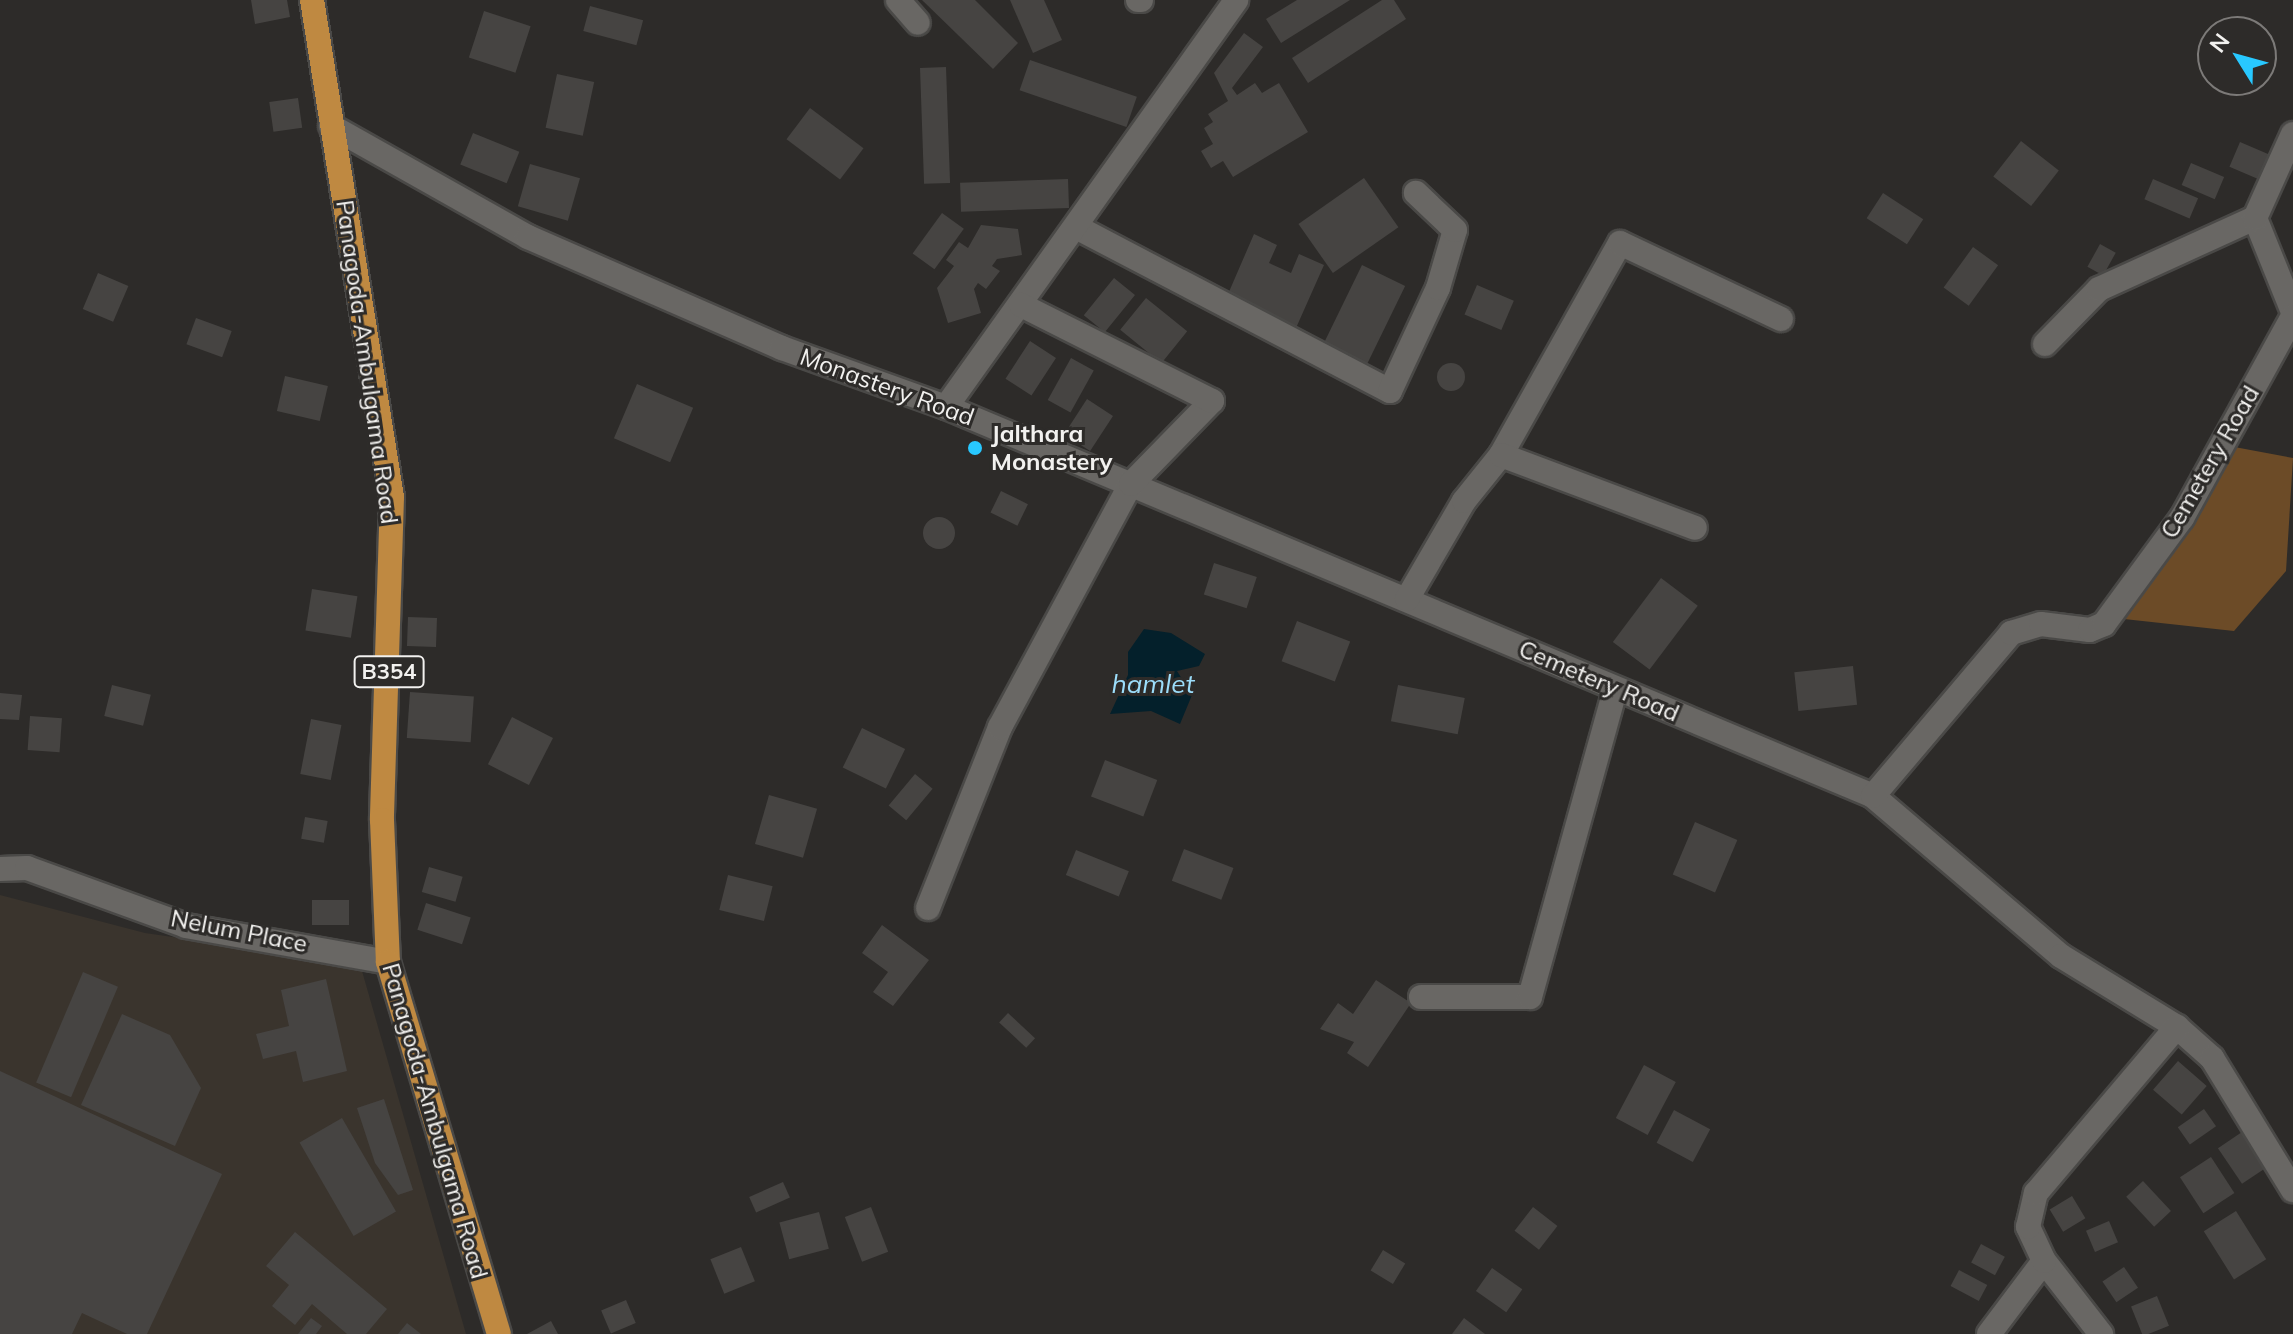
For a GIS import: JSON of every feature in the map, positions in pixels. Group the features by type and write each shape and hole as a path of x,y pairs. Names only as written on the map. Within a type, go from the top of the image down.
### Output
{"main road":[{"name":"Panagoda-Ambulgama Road","path":"312,0 392,497 382,820 388,962 499,1334"}],"street":[{"path":"898,0 918,23"},
{"path":"946,407 1078,228 1236,0"},
{"name":"Monastery Road","path":"331,126 528,237 782,348 946,407 1457,620"},
{"path":"2045,344 2099,289 2255,218 2293,134"},
{"path":"1078,228 1390,391 1438,288 1455,230 1416,193"},
{"path":"2255,218 2293,314"},
{"path":"1407,599 1464,501 1501,455 1620,243 1781,319"},
{"path":"928,908 1000,727 1131,484 1212,401 1021,305"},
{"name":"Cemetery Road","path":"1873,796 2011,633 2041,624 2090,630 2104,624 2182,518 2293,314"},
{"path":"1501,455 1695,528"},
{"name":"Cemetery Road","path":"1457,620 1615,690 1873,796 2061,956 2177,1027 2226,1077 2293,1190"},
{"path":"1421,997 1530,997 1615,690"},
{"name":"Nelum Place","path":"0,869 27,868 186,926 388,962"},
{"path":"2101,1334 2044,1261 2028,1227 2036,1193 2177,1027"},
{"path":"1989,1334 2044,1261"}],"shaded area":[{"path":"2229,446 2293,458 2286,571 2234,631 2124,619"},
{"path":"0,895 145,933 360,964 466,1334 0,1334"}],"water":[{"name":"hamlet","path":"1144,629 1171,633 1205,654 1199,666 1177,671 1192,695 1180,724 1151,711 1110,714 1128,675 1128,652"}],"building":[{"path":"251,0 287,0 290,17 255,24"},
{"path":"922,0 975,0 1018,43 993,69"},
{"path":"1010,0 1044,0 1062,40 1033,53"},
{"path":"1297,0 1350,0 1281,43 1266,19"},
{"path":"1382,0 1394,0 1406,19 1308,83 1292,58"},
{"path":"590,6 643,20 636,45 583,31"},
{"path":"484,11 531,26 515,73 469,58"},
{"path":"1244,33 1263,47 1232,88 1237,95 1255,83 1262,93 1279,83 1308,132 1233,177 1223,161 1211,168 1201,151 1213,144 1204,128 1213,122 1208,114 1228,101 1214,73"},
{"path":"1030,60 1137,97 1126,127 1020,90"},
{"path":"946,67 950,183 924,184 920,68"},
{"path":"557,74 594,82 583,136 546,128"},
{"path":"298,98 302,128 273,132 269,102"},
{"path":"810,108 864,148 840,179 787,139"},
{"path":"473,133 519,152 507,183 460,165"},
{"path":"2021,141 2059,171 2031,206 1993,176"},
{"path":"2240,142 2270,155 2260,180 2229,167"},
{"path":"2191,163 2224,177 2215,199 2182,185"},
{"path":"530,164 580,178 568,221 518,206"},
{"path":"1364,178 1398,227 1333,273 1298,224"},
{"path":"1068,179 1069,208 961,212 960,183"},
{"path":"2153,179 2198,198 2190,218 2144,199"},
{"path":"1883,193 1923,219 1907,244 1867,218"},
{"path":"942,213 964,229 934,269 913,253"},
{"path":"981,225 1018,229 1022,255 997,259 992,266 1000,271 986,289 978,283 974,289 981,313 948,323 937,288 954,266 946,260 959,242 968,248"},
{"path":"1254,234 1277,245 1269,263 1291,273 1299,254 1324,265 1296,328 1251,304 1248,310 1225,301"},
{"path":"2100,244 2116,253 2103,275 2087,267"},
{"path":"1973,247 1998,265 1969,306 1944,287"},
{"path":"1362,265 1405,286 1366,366 1323,345"},
{"path":"98,273 128,286 113,322 83,309"},
{"path":"1114,278 1135,295 1105,332 1084,315"},
{"path":"1477,285 1514,301 1501,330 1464,314"},
{"path":"1146,298 1187,331 1161,363 1120,330"},
{"path":"196,318 232,331 222,357 186,344"},
{"path":"1030,341 1056,358 1031,396 1005,379"},
{"path":"1071,358 1094,371 1070,413 1048,400"},
{"path":"1451,363 1461,367 1465,377 1461,387 1451,391 1441,387 1437,377 1441,367"},
{"path":"285,376 328,386 320,421 277,411"},
{"path":"637,384 693,408 670,462 614,438"},
{"path":"1087,399 1113,416 1090,451 1064,434"},
{"path":"1001,491 1028,504 1017,526 990,513"},
{"path":"939,517 950,522 955,533 950,544 939,549 928,544 923,533 928,522"},
{"path":"1214,563 1257,577 1247,608 1204,594"},
{"path":"1661,578 1698,606 1650,670 1613,642"},
{"path":"312,589 357,596 351,638 305,630"},
{"path":"408,617 437,618 436,647 407,646"},
{"path":"1297,621 1350,641 1335,682 1282,661"},
{"path":"1853,666 1857,705 1798,711 1794,672"},
{"path":"112,685 151,695 143,726 104,716"},
{"path":"1398,685 1465,698 1458,734 1391,721"},
{"path":"410,692 474,696 471,742 407,738"},
{"path":"0,693 22,695 19,720 0,719"},
{"path":"30,716 62,718 60,752 28,750"},
{"path":"512,717 553,738 529,785 488,764"},
{"path":"311,719 341,725 331,780 300,774"},
{"path":"862,728 905,749 886,789 843,768"},
{"path":"1105,760 1157,780 1143,816 1091,796"},
{"path":"915,774 933,789 906,820 889,805"},
{"path":"769,795 817,809 803,858 755,844"},
{"path":"305,817 328,821 324,843 301,839"},
{"path":"1695,822 1737,840 1715,892 1673,874"},
{"path":"1184,849 1233,868 1221,900 1172,881"},
{"path":"1076,850 1129,871 1119,896 1066,875"},
{"path":"429,867 463,877 455,902 422,892"},
{"path":"728,875 773,886 764,921 719,910"},
{"path":"312,900 349,900 349,925 312,925"},
{"path":"426,903 471,918 462,944 417,930"},
{"path":"882,925 929,960 893,1006 873,992 888,972 862,953"},
{"path":"83,972 118,987 71,1097 36,1082"},
{"path":"326,979 347,1071 303,1082 296,1051 263,1059 256,1034 289,1026 281,990"},
{"path":"1376,980 1411,1003 1368,1067 1347,1053 1354,1042 1320,1029 1338,1003 1353,1014"},
{"path":"1008,1013 1035,1038 1026,1048 999,1023"},
{"path":"122,1014 170,1035 201,1088 175,1146 81,1105"},
{"path":"2178,1061 2207,1086 2182,1115 2153,1090"},
{"path":"1644,1065 1676,1082 1648,1135 1616,1118"},
{"path":"0,1071 222,1174 147,1334 127,1334 82,1313 72,1334 0,1334"},
{"path":"384,1099 413,1190 398,1195 375,1163 357,1108"},
{"path":"2204,1109 2216,1126 2190,1145 2178,1127"},
{"path":"1674,1110 1710,1129 1693,1162 1657,1143"},
{"path":"342,1118 396,1212 354,1236 300,1142"},
{"path":"2242,1132 2266,1168 2242,1184 2218,1148"},
{"path":"2211,1157 2234,1193 2203,1213 2180,1177"},
{"path":"2143,1181 2171,1211 2154,1227 2126,1197"},
{"path":"783,1182 790,1198 756,1213 749,1197"},
{"path":"2072,1196 2085,1218 2063,1232 2050,1209"},
{"path":"871,1207 888,1252 862,1262 845,1217"},
{"path":"1533,1207 1557,1226 1539,1250 1515,1231"},
{"path":"2236,1211 2266,1259 2234,1279 2204,1231"},
{"path":"819,1212 829,1249 789,1259 779,1223"},
{"path":"2109,1221 2118,1242 2095,1252 2086,1231"},
{"path":"295,1232 387,1309 366,1334 347,1334 312,1304 295,1325 272,1306 289,1285 266,1266"},
{"path":"1981,1244 2005,1257 1995,1275 1971,1263"},
{"path":"741,1247 755,1281 724,1294 710,1259"},
{"path":"1383,1250 1405,1263 1393,1284 1371,1271"},
{"path":"2124,1267 2138,1288 2116,1302 2102,1282"},
{"path":"1492,1268 1522,1289 1506,1312 1476,1291"},
{"path":"1959,1270 1987,1285 1979,1301 1951,1286"},
{"path":"2157,1296 2169,1326 2142,1334 2131,1306"},
{"path":"626,1300 636,1323 611,1334 601,1311"},
{"path":"311,1318 322,1326 316,1334 298,1334"},
{"path":"1464,1318 1485,1334 1452,1334"},
{"path":"551,1321 558,1334 527,1334"},
{"path":"407,1323 421,1334 398,1334"}],"place":[{"name":"Jalthara Monastery","path":"975,448"}]}
